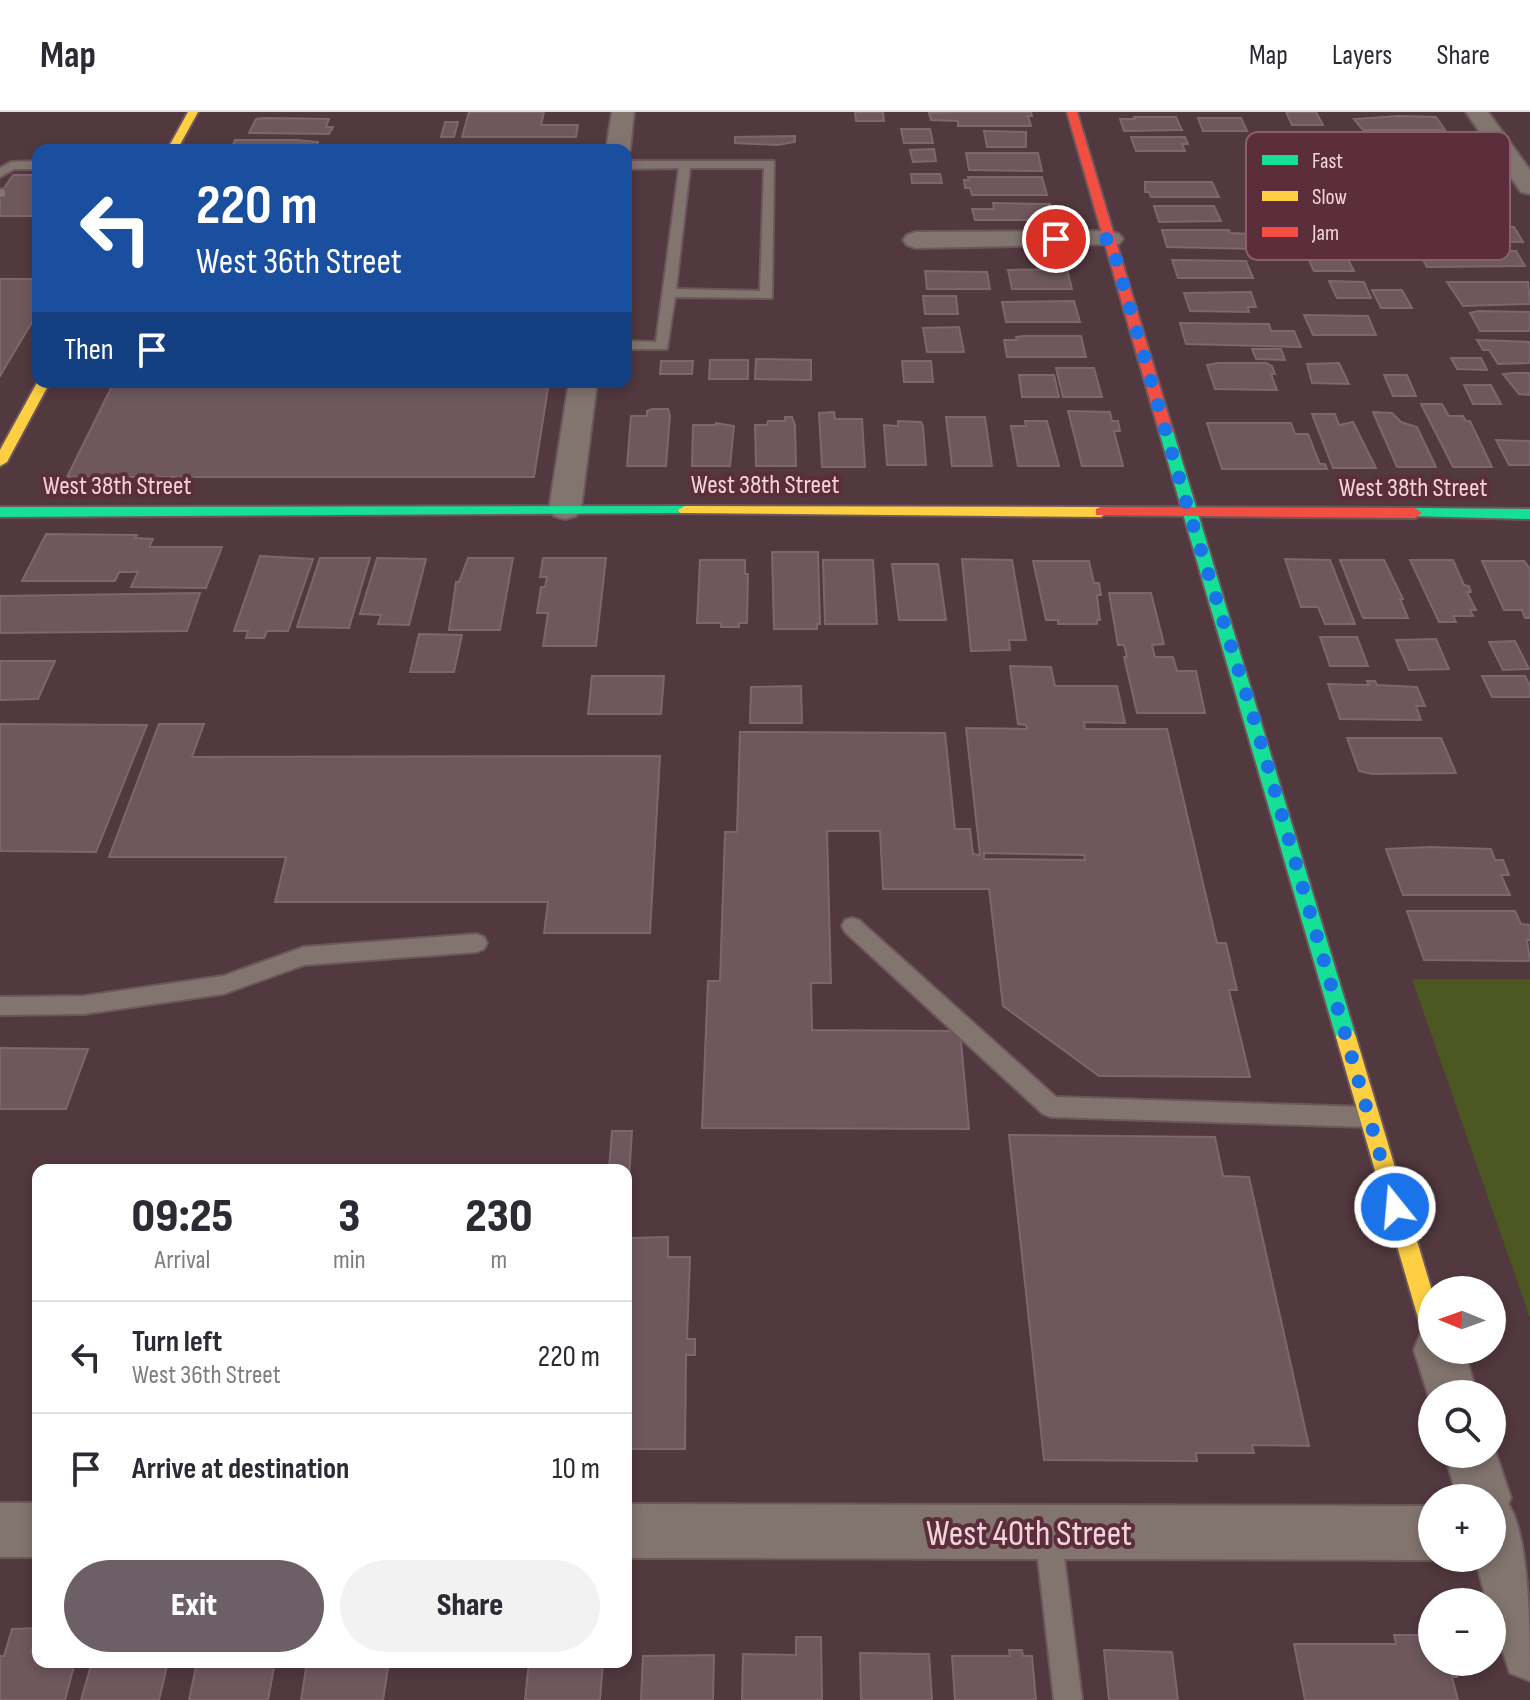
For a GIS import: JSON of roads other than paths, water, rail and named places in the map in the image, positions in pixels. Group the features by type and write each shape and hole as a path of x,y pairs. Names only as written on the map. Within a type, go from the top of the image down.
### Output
{"street":[{"path":"175,144 193,112"},
{"path":"619,144 623,112"},
{"path":"1072,112 1189,512 1255,722 1367,1117 1418,1283"},
{"path":"1477,112 1491,132"},
{"path":"1510,159 1530,187"},
{"path":"916,240 1110,239"},
{"path":"0,462 41,388"},
{"path":"565,509 582,388"},
{"name":"West 38th Street","path":"0,512 565,509 1530,514"},
{"path":"0,1530 32,1530"},
{"name":"West 40th Street","path":"632,1531 1418,1533"},
{"path":"1506,1572 1530,1653"}],"lane":[{"path":"632,345 662,346 685,164"},
{"path":"632,165 770,164 767,295 668,293"},
{"path":"0,173 11,166 32,165"},
{"path":"852,926 1051,1107 1367,1117"},
{"path":"0,1006 84,1005 223,985 304,956 477,943"},
{"path":"1048,1532 1068,1700"}]}
